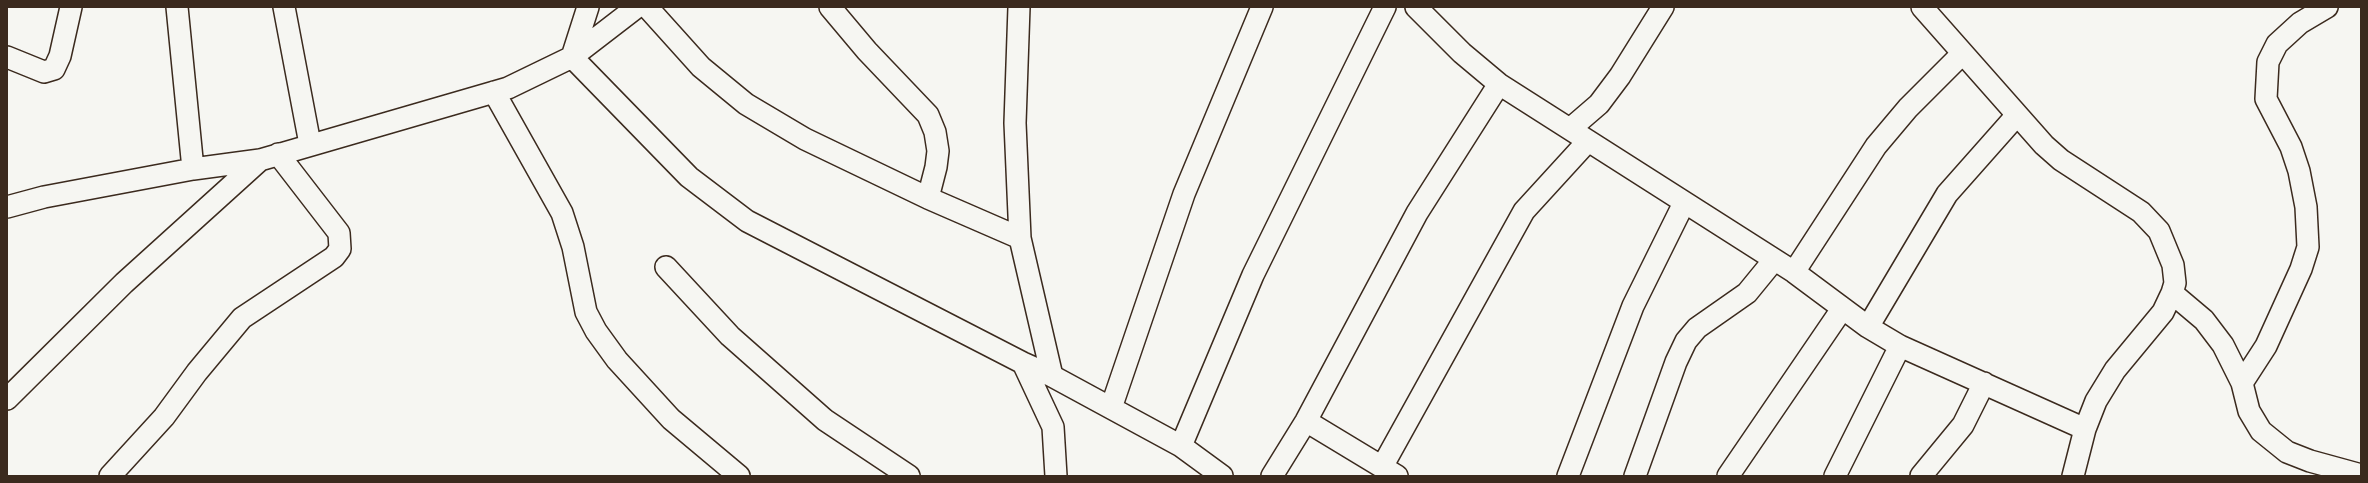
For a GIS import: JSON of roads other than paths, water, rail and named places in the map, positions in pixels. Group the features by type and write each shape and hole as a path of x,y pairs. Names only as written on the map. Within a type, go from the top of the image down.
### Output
{"street":[{"path":"7,57 44,72 54,69 60,56 71,7"},
{"path":"177,7 193,169"},
{"path":"284,7 310,144"},
{"path":"572,57 588,7"},
{"path":"7,207 44,197 193,169 269,157 508,88 572,57 637,7"},
{"path":"646,7 701,67 746,104 805,139 928,198 1020,238"},
{"path":"830,7 867,51 928,115 935,132 938,150 936,168 928,198"},
{"path":"1018,7 1015,123 1020,238 1052,376"},
{"path":"1111,408 1184,194 1262,7"},
{"path":"1181,446 1253,275 1385,7"},
{"path":"1416,7 1462,53 1498,84 1794,272 1868,327 1900,346 2085,429"},
{"path":"1570,130 1599,104 1620,76 1663,7"},
{"path":"1922,7 2044,145 2061,160 2141,212 2159,231 2173,265 2175,283 2163,312 2106,383 2096,401 2085,429 2073,476"},
{"path":"2242,383 2266,346 2301,269 2308,247 2306,207 2299,171 2291,147 2266,99 2268,62 2277,44 2300,23 2327,7"},
{"path":"1794,272 1876,146 1908,108 1962,54"},
{"path":"572,57 689,178 747,221 1023,363 1052,376 1181,446 1222,476"},
{"path":"1272,476 1306,421 1418,213 1498,84"},
{"path":"494,92 562,213 573,246 586,312 596,331 617,360 671,419 739,476"},
{"path":"1868,327 1946,194 2017,115"},
{"path":"1306,421 1390,471 1524,211 1588,141"},
{"path":"7,399 124,283 269,157"},
{"path":"110,476 164,417 197,372 242,318 334,257 340,249 339,233 269,157"},
{"path":"1568,476 1633,306 1684,203"},
{"path":"1635,476 1676,362 1686,341 1697,328 1747,293 1774,260"},
{"path":"666,267 730,336 825,420 909,476"},
{"path":"2172,293 2204,320 2223,345 2242,383 2249,411 2261,431 2287,452 2310,461 2361,475"},
{"path":"1728,476 1842,309"},
{"path":"1835,476 1900,346"},
{"path":"1023,363 1053,427 1056,476"},
{"path":"1921,476 1963,425 1984,383"},
{"path":"2060,476 2078,456"}]}
